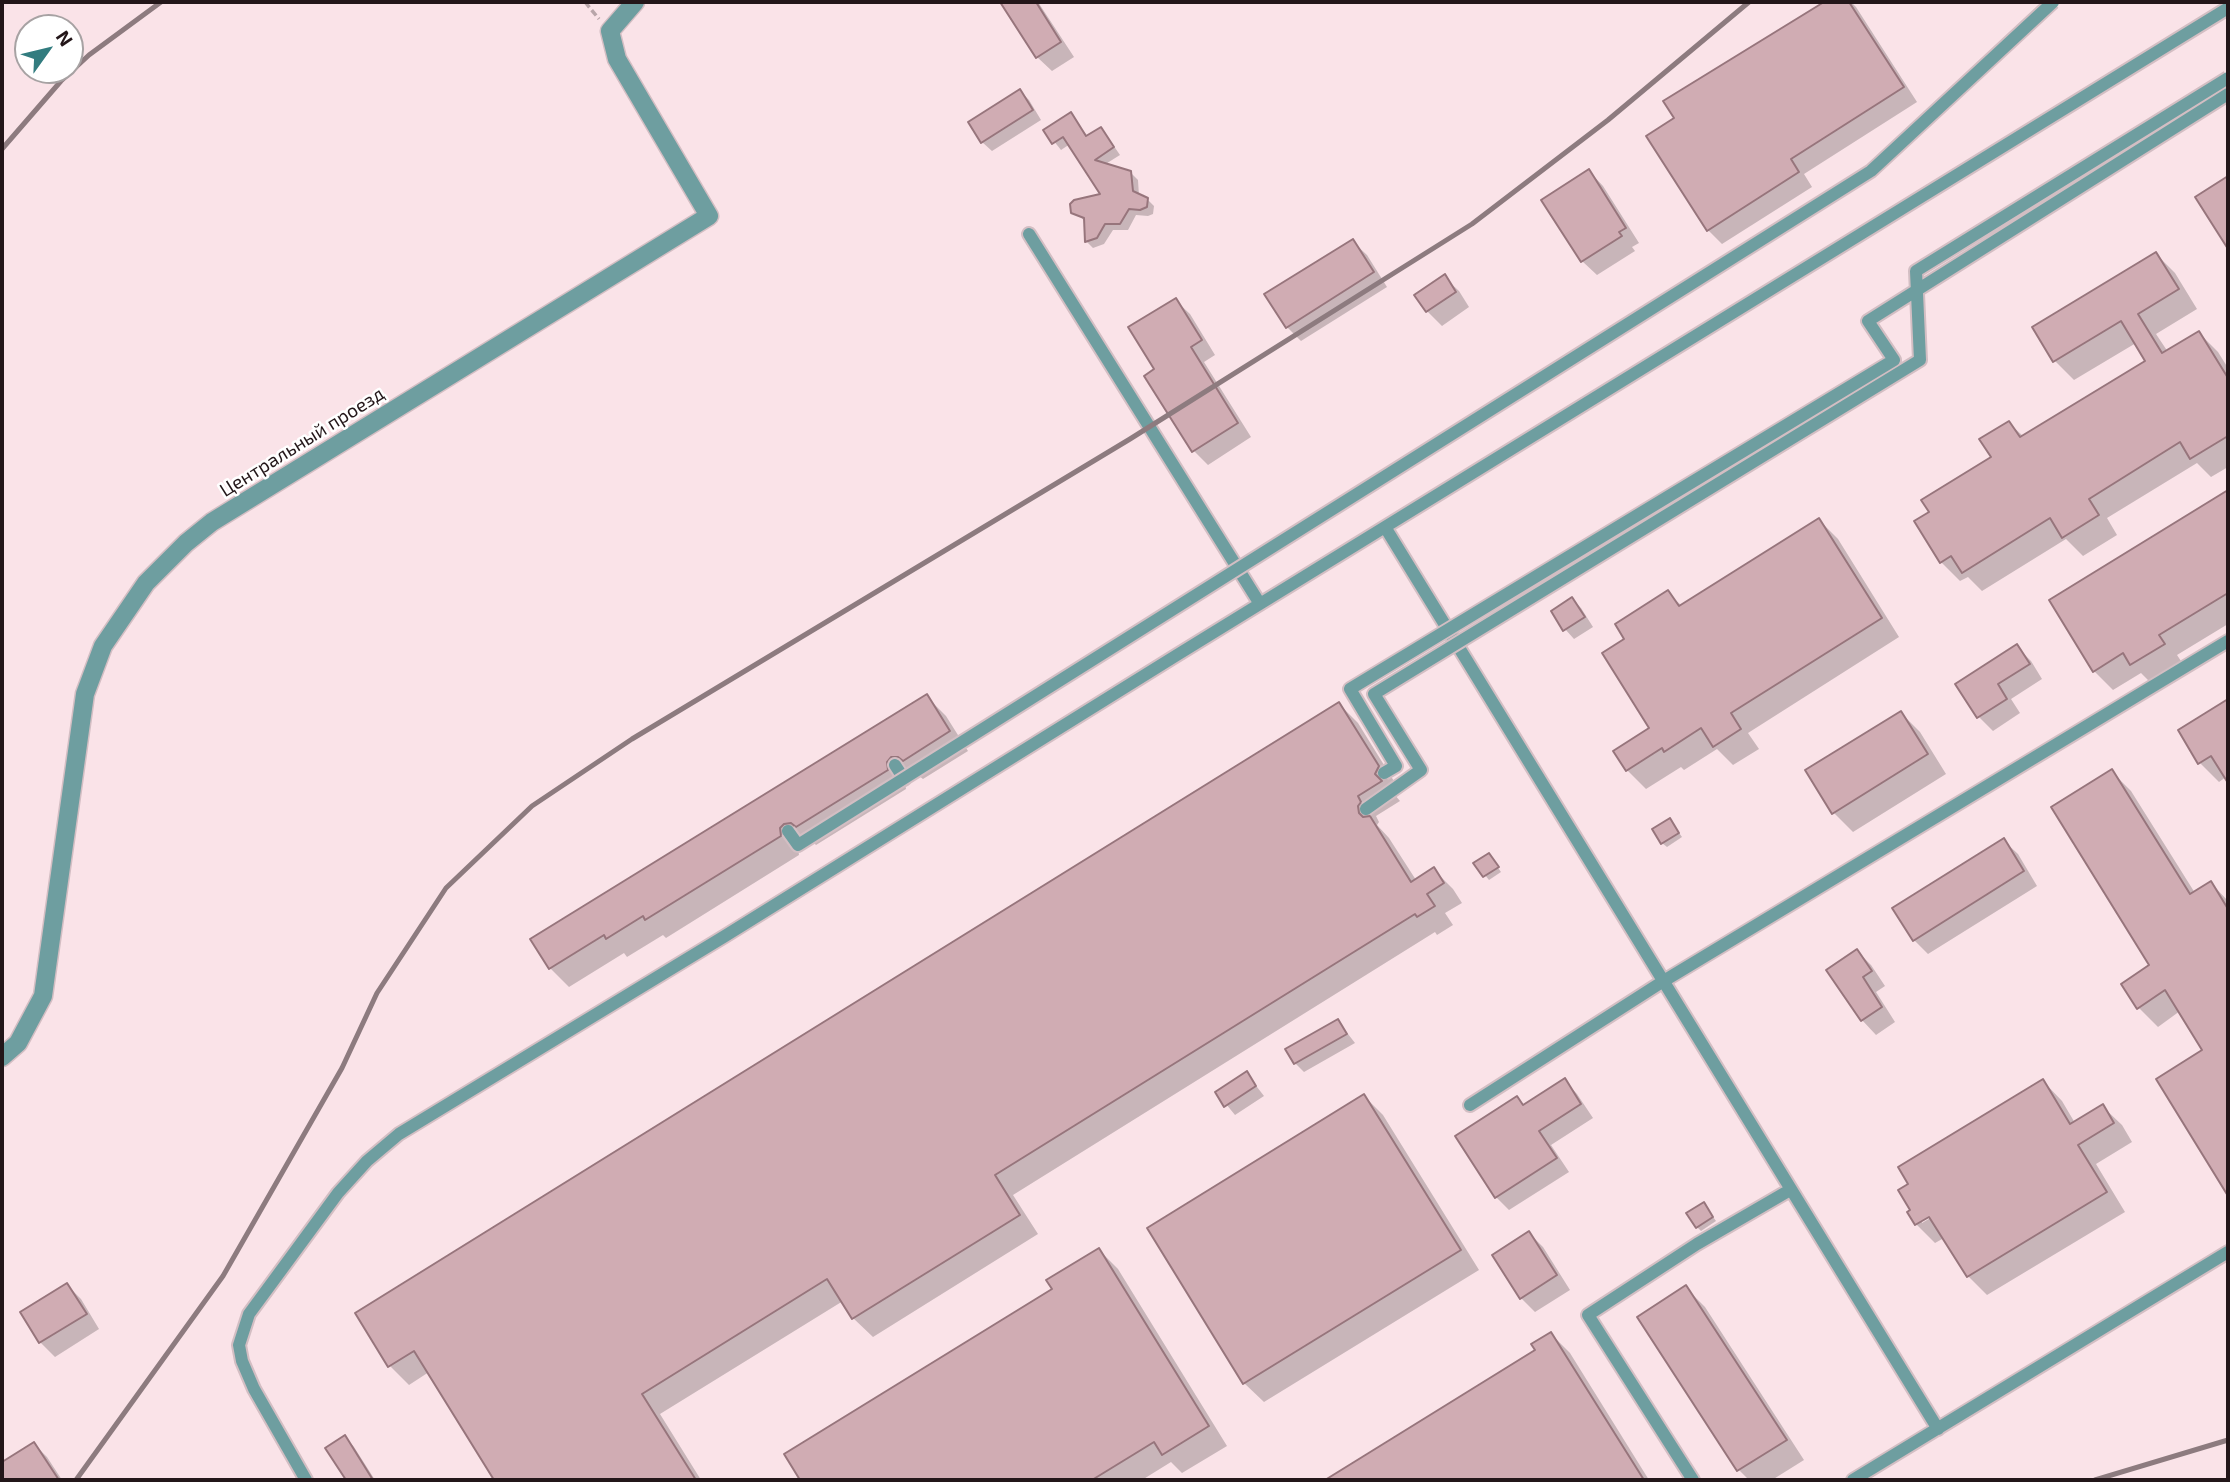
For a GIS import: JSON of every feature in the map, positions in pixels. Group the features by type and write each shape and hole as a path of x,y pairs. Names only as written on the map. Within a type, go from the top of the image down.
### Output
{"street":[{"name":"Центральный проезд","path":"2,1057 18,1043 43,996 85,694 103,646 146,583 186,543 212,522 709,216 617,59 610,31 635,2"}],"lane":[{"path":"788,831 798,845 1871,172 2053,2"},
{"path":"306,1480 254,1389 242,1361 239,1345 249,1314 338,1193 367,1161 399,1133 726,936 2228,8"},
{"path":"1366,809 1421,770 1374,694 1920,360 1916,271 2228,78"},
{"path":"1384,773 1396,766 1350,689 1894,360 1868,321 2228,94"},
{"path":"1029,233 1260,604"},
{"path":"1385,527 1938,1429"},
{"path":"1470,1105 1662,982 2228,641"},
{"path":"895,765 904,779"},
{"path":"1693,1480 1588,1315 1698,1244 1790,1190"},
{"path":"1853,1480 2228,1252"},
{"path":"1873,1468 1881,1480"}],"building":[{"path":"1000,2 1036,2 1061,42 1036,58"},
{"path":"1824,2 1849,2 1904,87 1791,159 1799,172 1707,231 1646,136 1674,118 1663,101"},
{"path":"1020,89 1033,110 981,143 968,122"},
{"path":"1071,112 1086,136 1101,127 1114,147 1095,160 1131,171 1133,191 1148,198 1147,207 1140,210 1129,209 1120,224 1105,224 1097,238 1085,242 1084,218 1071,213 1070,204 1074,200 1100,194 1063,137 1052,144 1043,130"},
{"path":"1589,169 1626,228 1619,232 1622,236 1581,262 1541,200"},
{"path":"2228,176 2228,249 2195,197"},
{"path":"1353,239 1374,272 1286,328 1264,294"},
{"path":"2156,252 2179,289 2138,314 2162,353 2199,331 2228,378 2228,436 2190,459 2180,442 2089,499 2099,515 2062,538 2050,518 1962,573 1951,556 1940,563 1914,521 1929,512 1921,500 1991,457 1979,439 2009,421 2020,437 2145,361 2121,321 2053,362 2032,327"},
{"path":"1445,274 1456,292 1426,312 1414,295"},
{"path":"1176,298 1202,340 1191,347 1238,423 1192,452 1144,376 1154,369 1128,327"},
{"path":"2228,490 2228,593 2159,635 2165,644 2130,665 2123,653 2093,672 2049,600"},
{"path":"1819,518 1882,618 1731,713 1741,729 1713,747 1701,728 1664,752 1662,748 1626,771 1613,751 1649,728 1602,653 1624,639 1615,624 1668,590 1679,606"},
{"path":"1572,597 1585,617 1563,631 1551,611"},
{"path":"2017,644 2030,664 1998,684 2007,699 1977,718 1955,684"},
{"path":"927,694 950,731 903,761 898,757 891,757 887,762 888,770 796,827 791,823 784,824 780,828 781,836 645,920 643,916 606,939 604,935 549,969 530,939"},
{"path":"2228,699 2228,783 2211,756 2198,764 2178,730"},
{"path":"1339,702 1379,766 1375,774 1382,781 1358,796 1361,802 1358,806 1359,813 1363,817 1370,816 1411,882 1434,867 1444,883 1427,894 1435,906 1417,917 1415,914 995,1175 1020,1215 852,1319 827,1279 642,1394 696,1480 494,1480 414,1351 388,1367 355,1313"},
{"path":"1901,711 1928,754 1832,814 1805,770"},
{"path":"2112,769 2190,894 2211,881 2228,909 2228,1196 2156,1079 2202,1050 2165,990 2137,1009 2121,984 2149,965 2051,807"},
{"path":"1670,818 1679,833 1661,844 1652,829"},
{"path":"2004,838 2024,871 1913,941 1892,908"},
{"path":"1489,853 1499,867 1483,877 1473,863"},
{"path":"1857,949 1872,971 1863,977 1882,1007 1861,1021 1826,970"},
{"path":"1338,1019 1347,1034 1294,1064 1285,1049"},
{"path":"1247,1071 1256,1086 1224,1107 1215,1092"},
{"path":"1565,1078 1581,1104 1539,1131 1557,1158 1495,1198 1455,1136 1517,1096 1523,1105"},
{"path":"2043,1079 2070,1124 2103,1104 2114,1123 2078,1145 2107,1192 1967,1277 1929,1217 1915,1225 1898,1190 1908,1184 1898,1167"},
{"path":"1364,1094 1461,1250 1243,1384 1147,1228"},
{"path":"1704,1202 1713,1217 1696,1228 1686,1213"},
{"path":"1529,1231 1557,1275 1520,1299 1492,1255"},
{"path":"1099,1248 1209,1426 1162,1455 1154,1442 1092,1480 800,1480 784,1454 1052,1289 1046,1280"},
{"path":"67,1283 87,1314 39,1343 20,1312"},
{"path":"1686,1285 1787,1440 1737,1471 1637,1317"},
{"path":"1551,1332 1644,1480 1325,1480 1535,1350 1531,1344"},
{"path":"345,1435 373,1480 346,1480 325,1448"},
{"path":"34,1442 59,1480 2,1480 2,1462"}],"railway":[{"path":"2,149 61,81 89,55 161,2"},
{"path":"76,1480 223,1276 342,1068 377,993 446,888 532,806 632,739 1130,439 1472,224 1608,120 1749,2"},
{"path":"2095,1480 2228,1440"}]}
